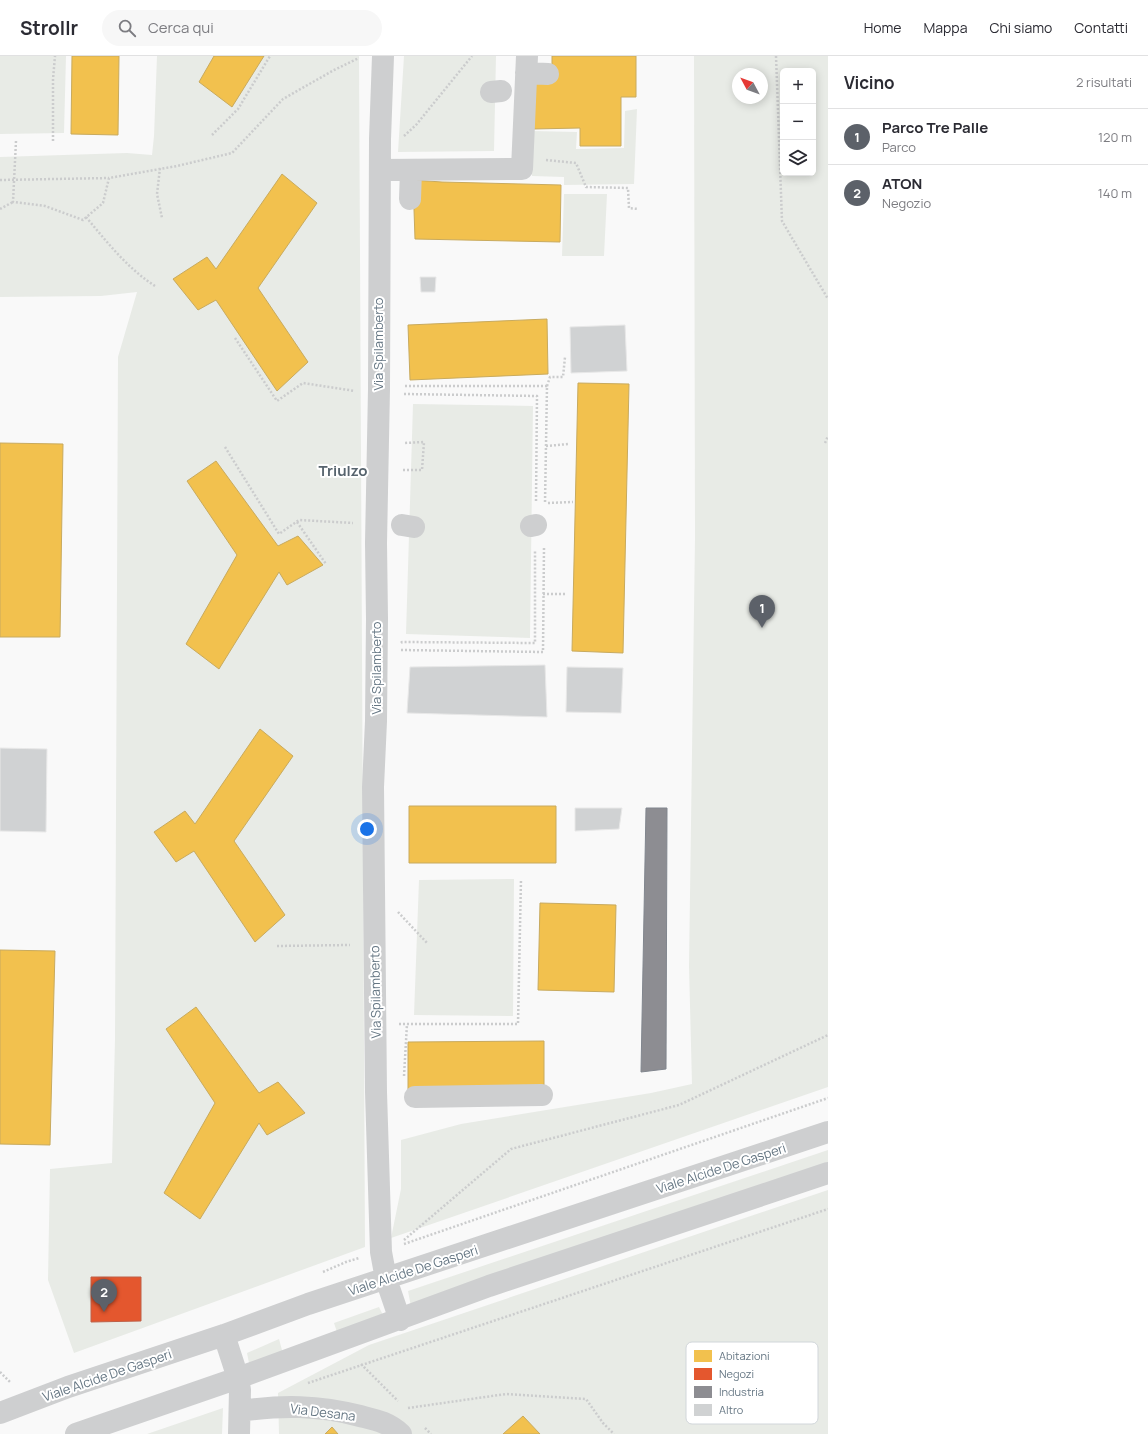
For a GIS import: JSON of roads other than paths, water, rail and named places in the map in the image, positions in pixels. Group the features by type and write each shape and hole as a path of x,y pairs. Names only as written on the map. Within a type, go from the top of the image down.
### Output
{"street":[{"name":"Via Spilamberto","path":"383,56 380,139 376,526 376,714 373,787 376,1092 389,1249 386,1279 400,1320"},
{"path":"380,170 522,169 527,65 548,74"},
{"path":"410,199 412,170"},
{"path":"410,1089 542,1095"},
{"name":"Viale Alcide De Gasperi","path":"0,1413 68,1387 224,1335 308,1304 828,1132"},
{"path":"76,1434 238,1378 496,1284 828,1173"},
{"path":"224,1335 238,1378 240,1390 239,1434"},
{"name":"Via Desana","path":"240,1411 302,1406 342,1411 387,1423 401,1434"}],"place":[{"name":"Parco Tre Palle","path":"762,628"},
{"name":"ATON","path":"104,1312"}],"district":[{"name":"Triulzo","path":"343,471"}]}
